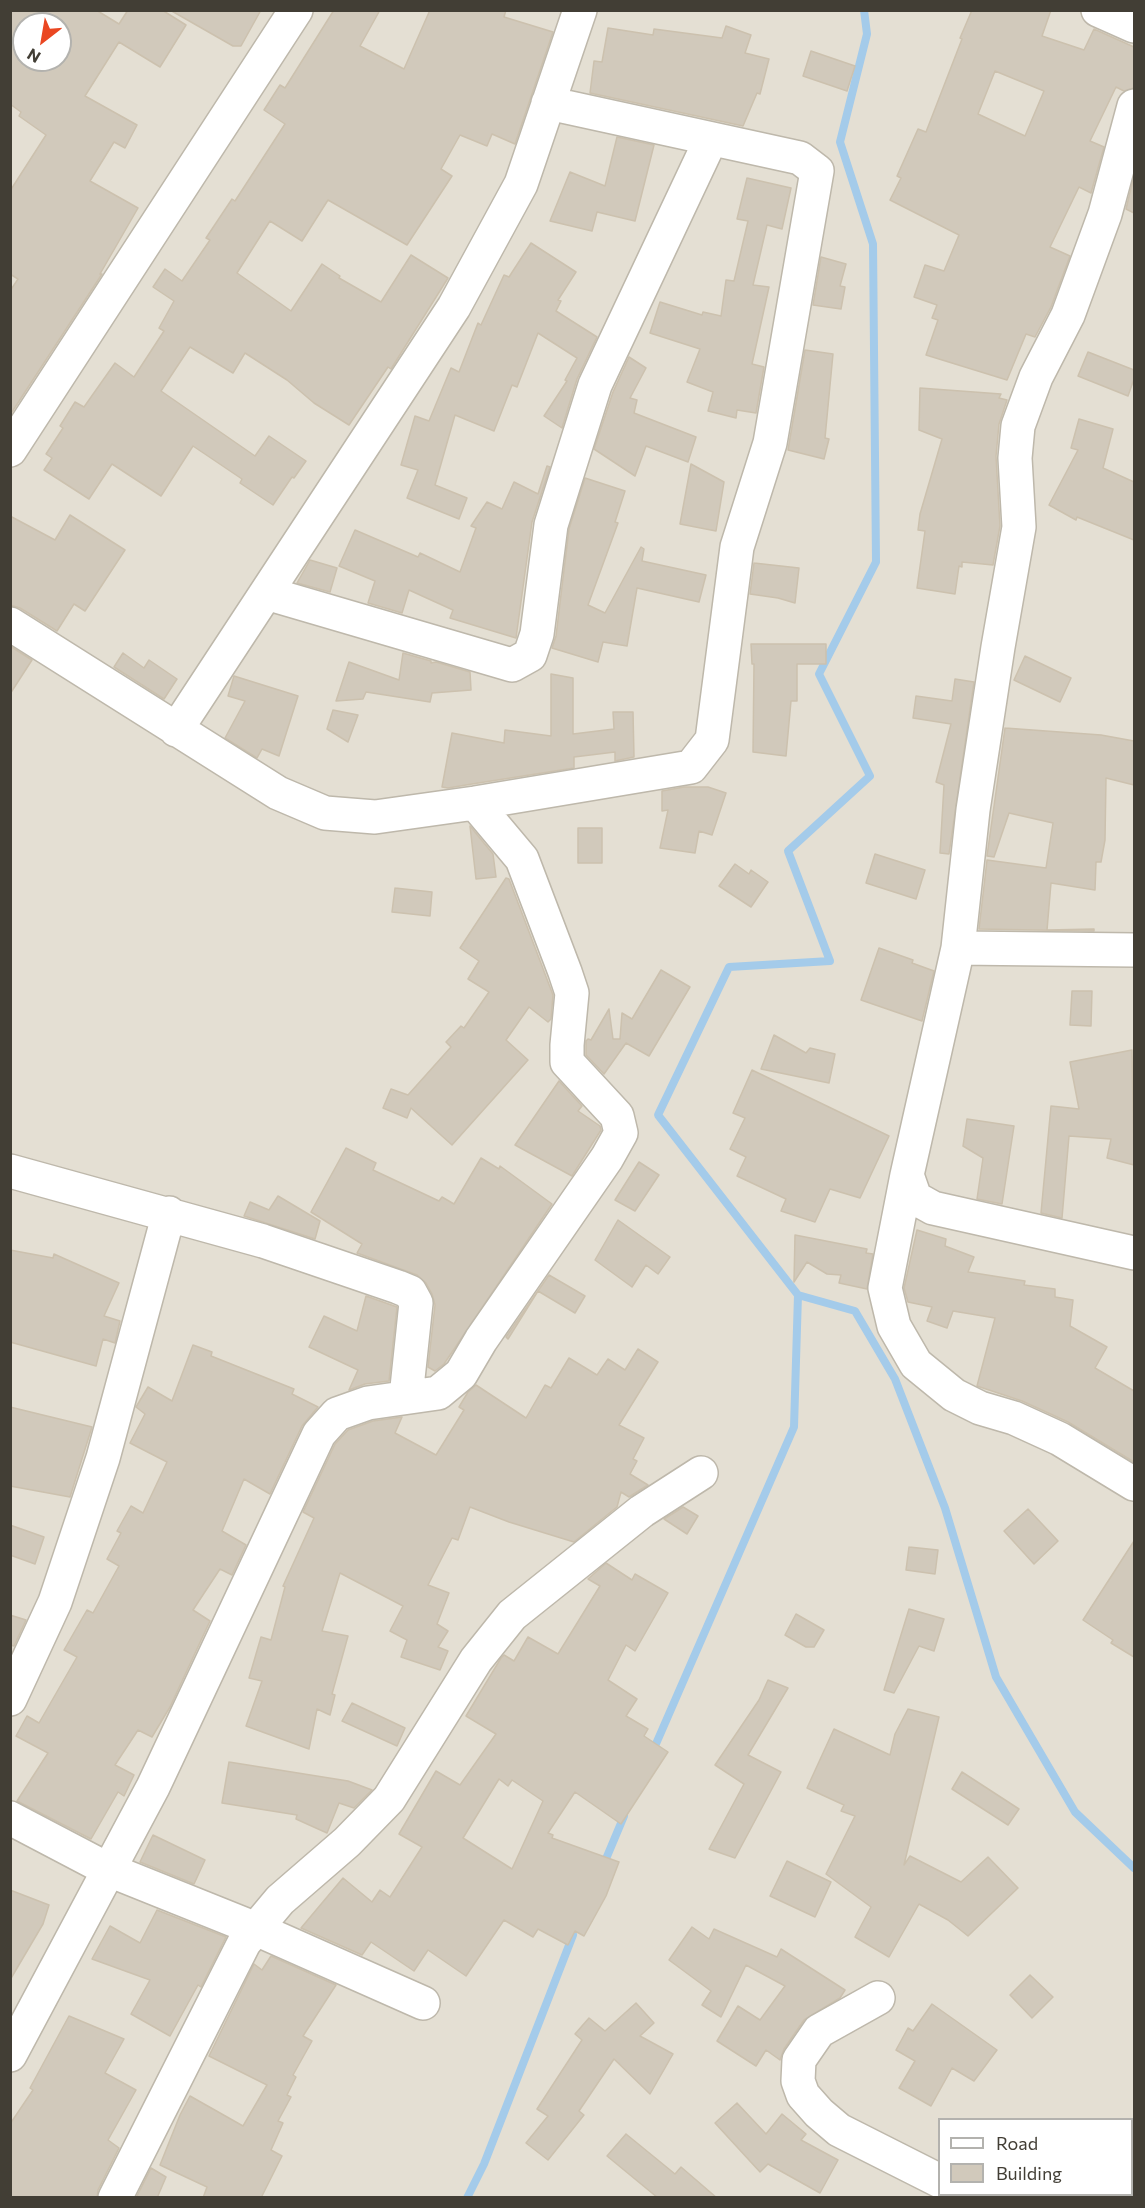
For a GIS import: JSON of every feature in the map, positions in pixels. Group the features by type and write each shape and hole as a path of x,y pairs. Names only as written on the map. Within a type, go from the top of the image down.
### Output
{"street":[{"path":"10,450 296,10"},
{"path":"176,730 454,307 521,184 580,10"},
{"path":"1098,10 1134,26"},
{"path":"10,624 278,793 325,813 375,817 475,803 691,767 712,740 737,547 770,443 817,171 800,158 548,103"},
{"path":"1134,106 1105,214 1068,315 1036,377 1018,426 1015,458 1019,527 973,810 958,948 907,1175 885,1288 894,1326 916,1365 954,1395 980,1408 1014,1418 1060,1439 1134,1484"},
{"path":"266,593 512,665 530,655 537,634 551,525 595,385 711,139"},
{"path":"10,2055 153,1787 319,1434 337,1414 368,1403 438,1393 461,1374 480,1340 607,1158 621,1133 617,1116 567,1062 572,993 565,972 522,859 475,803"},
{"path":"958,948 1134,950"},
{"path":"10,1171 263,1241 410,1292 416,1303 406,1397"},
{"path":"907,1175 915,1198 933,1208 1134,1253"},
{"path":"10,1699 55,1602 99,1469 170,1214"},
{"path":"115,2198 244,1943 255,1929 280,1900 347,1842 389,1799 476,1660 512,1615 642,1511 701,1473"},
{"path":"10,1818 109,1870 255,1929 423,2003"},
{"path":"878,1998 819,2031 800,2060 798,2081 803,2095 839,2130 938,2180"}],"shaded area":[{"path":"11,11 1134,11 1134,2197 11,2197"}],"building":[{"path":"10,10 96,10 119,24 128,10 162,10 186,25 160,67 119,42 85,96 137,125 125,148 114,142 90,181 138,208 100,274 102,274 10,415 10,291 18,279 10,274 10,191 46,135 19,116 21,112 10,104"},
{"path":"170,10 261,10 241,46 233,46"},
{"path":"334,10 380,10 360,46 404,69 430,10 506,10 504,17 553,32 515,144 492,134 487,146 460,135 441,169 452,176 407,245 328,200 302,241 270,221 237,273 291,311 322,264 340,276 339,278 381,302 411,255 448,278 391,369 388,367 349,425 314,403 287,380 245,353 233,373 190,347 161,391 255,456 269,436 306,461 273,505 240,483 242,479 193,446 161,496 112,464 89,499 44,470 52,458 46,454 63,428 60,426 75,402 84,407 115,363 134,377 164,331 159,328 174,301 153,287 165,269 182,281 210,240 206,238 232,199 235,201 285,124 264,110 280,85 285,88"},
{"path":"972,10 1051,10 1042,36 1084,50 1094,29 1134,47 1134,88 1124,91 1116,87 1090,141 1104,147 1091,193 1079,187 1050,247 1070,256 1051,307 1035,337 1026,334 1007,380 926,355 938,320 932,318 937,305 914,297 925,265 944,271 959,235 890,200 901,178 897,176 918,129 926,132 962,39 960,38","holes":["995,71 1044,91 1025,136 978,114"]},
{"path":"726,26 751,35 745,53 769,59 760,94 757,93 743,126 590,93 594,61 602,62 608,28 653,35 654,29 722,38"},
{"path":"811,51 855,66 847,91 803,76"},
{"path":"617,137 654,145 635,221 597,212 592,231 550,221 570,172 605,186"},
{"path":"1134,176 1134,213 1126,209"},
{"path":"747,178 791,188 782,229 767,225 753,285 769,287 752,364 764,367 756,413 737,410 736,418 708,411 713,392 687,382 700,349 650,333 660,302 702,315 703,312 721,316 726,280 734,281 748,221 737,219"},
{"path":"531,243 576,272 558,300 561,301 556,311 597,337 577,379 562,428 544,416 567,381 565,380 577,358 538,333 517,387 512,385 494,431 455,415 435,485 467,498 459,519 407,498 418,470 401,465 415,416 429,421 451,368 459,372 478,323 481,325 504,275 509,277"},
{"path":"821,257 846,264 840,286 845,287 841,309 813,305"},
{"path":"805,350 833,354 825,438 829,439 824,459 788,450"},
{"path":"1088,352 1134,370 1134,379 1128,396 1078,376"},
{"path":"629,357 646,368 630,398 637,400 634,413 696,437 688,462 646,446 635,476 594,449 613,392"},
{"path":"920,388 1001,394 999,398 1007,400 999,424 996,456 1000,526 993,565 962,562 962,567 959,566 955,594 917,588 925,531 918,530 920,514 942,439 919,430"},
{"path":"1079,419 1113,429 1103,468 1134,482 1134,540 1077,517 1076,520 1049,505 1078,450 1071,448"},
{"path":"691,464 724,482 716,531 680,524"},
{"path":"547,466 550,467 532,522 516,638 450,618 453,610 409,590 402,613 368,603 375,581 339,566 355,530 418,557 420,553 460,572 476,528 471,526 487,502 502,509 514,482 538,494"},
{"path":"585,478 625,491 615,522 618,523 588,605 605,613 641,547 644,549 642,561 706,575 699,602 637,588 627,646 603,642 598,662 552,648 556,636 569,529"},
{"path":"70,515 125,550 85,611 74,604 57,631 20,608 10,605 10,516 55,540"},
{"path":"310,560 337,568 330,592 297,583"},
{"path":"754,563 799,568 795,603 750,594"},
{"path":"751,644 826,644 826,664 797,664 797,701 791,701 786,756 753,752 754,664 752,664"},
{"path":"10,646 32,660 10,694"},
{"path":"123,653 144,668 149,660 177,679 164,699 114,667"},
{"path":"403,653 431,661 431,663 436,662 470,672 471,690 432,693 430,702 366,692 363,699 336,701 349,662 399,680"},
{"path":"1025,656 1071,678 1060,702 1014,680"},
{"path":"551,674 573,678 573,734 614,729 613,712 633,712 634,757 615,761 615,752 574,757 574,768 448,788 442,787 452,733 504,743 505,730 551,736"},
{"path":"234,676 298,696 279,756 262,749 257,758 225,738 245,701 228,696"},
{"path":"955,679 974,682 949,854 940,853 944,785 936,782 951,724 913,718 916,696 952,701"},
{"path":"333,710 358,715 348,742 327,729"},
{"path":"1005,728 1101,735 1134,741 1134,785 1106,778 1105,840 1101,862 1096,862 1095,890 1051,883 1047,930 1094,929 1094,931 979,929 987,860 1046,868 1053,823 1009,813 994,857 987,856"},
{"path":"684,787 708,787 726,793 712,835 699,831 695,853 660,848 668,810 662,811 662,791"},
{"path":"470,826 493,854 496,877 476,879"},
{"path":"578,828 602,828 602,863 578,863"},
{"path":"875,854 925,870 916,899 866,883"},
{"path":"735,864 749,874 751,870 768,882 751,907 719,886"},
{"path":"506,878 509,879 553,995 551,1019 548,1022 529,1007 506,1040 528,1060 452,1145 411,1108 407,1118 383,1108 391,1089 408,1095 451,1047 446,1042 461,1026 464,1028 489,992 468,979 479,961 460,948"},
{"path":"395,888 432,892 430,916 392,912"},
{"path":"879,948 913,960 912,963 934,971 922,1021 861,1000"},
{"path":"661,970 690,987 649,1056 626,1043 604,1074 586,1055 586,1041 591,1040 609,1009 613,1039 620,1039 622,1013 632,1019"},
{"path":"1072,991 1092,991 1091,1026 1070,1025"},
{"path":"774,1035 806,1053 810,1048 835,1054 829,1083 761,1069"},
{"path":"1132,1050 1134,1165 1107,1158 1111,1139 1069,1136 1062,1218 1041,1213 1051,1106 1079,1109 1070,1062"},
{"path":"752,1070 889,1136 860,1198 830,1189 815,1222 781,1211 786,1199 737,1176 746,1157 730,1149 745,1118 733,1113"},
{"path":"559,1081 582,1106 578,1111 600,1126 601,1130 572,1176 515,1145"},
{"path":"967,1119 1014,1126 1002,1204 977,1199 983,1158 963,1146"},
{"path":"346,1148 376,1163 373,1170 439,1201 442,1197 454,1204 481,1158 499,1169 500,1166 552,1204 444,1364 435,1371 428,1367 435,1305 426,1283 417,1275 357,1253 362,1244 311,1212"},
{"path":"639,1162 659,1175 635,1211 615,1200"},
{"path":"278,1196 320,1221 315,1239 244,1216 250,1202 269,1210"},
{"path":"618,1220 670,1257 658,1274 646,1265 632,1287 595,1260"},
{"path":"917,1230 946,1239 945,1246 974,1257 968,1272 1025,1281 1024,1285 1055,1289 1055,1297 1073,1300 1070,1326 1107,1347 1095,1368 1134,1391 1134,1462 1068,1422 1022,1401 977,1386 995,1318 953,1311 947,1328 927,1321 932,1307 908,1302 904,1288"},
{"path":"795,1235 867,1249 866,1253 873,1254 867,1289 839,1283 841,1275 827,1274 807,1262 794,1282"},
{"path":"10,1250 53,1258 54,1254 119,1283 104,1316 120,1321 115,1343 103,1339 96,1366 10,1342"},
{"path":"549,1275 585,1296 575,1313 538,1291 508,1339 506,1337"},
{"path":"366,1296 397,1307 389,1381 365,1384 349,1390 358,1370 309,1347 324,1316 357,1331"},
{"path":"193,1345 212,1352 211,1356 294,1389 292,1394 318,1407 302,1426 270,1494 244,1479 222,1531 246,1545 232,1575 220,1569 193,1610 210,1621 170,1707 152,1737 138,1730 115,1765 134,1775 124,1796 118,1792 91,1839 17,1801 48,1753 16,1736 27,1716 39,1723 77,1657 64,1650 87,1610 93,1613 119,1566 107,1559 121,1533 117,1531 131,1506 143,1513 167,1462 130,1443 145,1414 136,1407 148,1387 172,1401"},
{"path":"638,1349 658,1362 619,1425 644,1438 633,1459 637,1461 630,1474 648,1485 629,1497 621,1492 617,1507 574,1542 470,1507 458,1540 452,1538 428,1585 449,1593 437,1624 448,1631 438,1647 448,1651 440,1670 401,1657 407,1640 390,1631 403,1606 340,1573 322,1631 348,1636 332,1694 335,1695 330,1715 317,1709 309,1749 246,1726 262,1681 249,1678 261,1637 271,1640 285,1587 283,1586 314,1518 303,1512 335,1444 348,1430 373,1421 402,1417 395,1433 436,1455 464,1410 459,1407 468,1392 476,1385 526,1418 545,1385 551,1388 569,1358 597,1375 608,1359 625,1370"},
{"path":"10,1407 92,1427 70,1497 10,1486"},
{"path":"683,1507 698,1516 687,1534 664,1519"},
{"path":"1028,1509 1058,1541 1034,1564 1004,1531"},
{"path":"10,1525 44,1537 35,1564 10,1555"},
{"path":"1134,1541 1134,1657 1111,1643 1113,1640 1083,1620"},
{"path":"909,1547 938,1550 935,1574 906,1570"},
{"path":"606,1563 632,1580 635,1574 668,1593 635,1651 626,1645 608,1680 637,1699 626,1716 648,1729 644,1736 668,1752 621,1824 575,1792 548,1833 553,1835 552,1838 619,1862 606,1896 584,1936 575,1931 568,1945 538,1929 533,1937 504,1920 466,1976 428,1950 414,1971 371,1942 362,1955 301,1928 343,1878 372,1902 380,1890 390,1897 422,1847 399,1834 436,1771 460,1785 496,1734 466,1716 501,1658 504,1655 514,1661 528,1637 558,1654 600,1586 588,1579","holes":["499,1779 508,1786 512,1780 543,1801 512,1869 463,1838"]},
{"path":"909,1609 944,1619 934,1651 919,1646 894,1693 884,1690"},
{"path":"796,1614 824,1630 814,1647 806,1647 785,1635"},
{"path":"10,1615 26,1620 14,1646 10,1645"},
{"path":"768,1680 788,1688 748,1755 781,1772 735,1858 709,1849 744,1784 715,1765 759,1700"},
{"path":"352,1703 405,1728 397,1746 342,1721"},
{"path":"908,1709 939,1717 904,1865 910,1856 961,1882 988,1857 1018,1888 968,1936 948,1920 919,1904 889,1957 855,1937 871,1907 826,1874 855,1816 841,1811 844,1805 807,1788 834,1729 890,1755 895,1734"},
{"path":"229,1762 348,1781 372,1790 354,1808 339,1803 327,1833 296,1819 297,1815 222,1803"},
{"path":"962,1772 1019,1809 1008,1825 952,1789"},
{"path":"153,1835 205,1860 194,1884 140,1862"},
{"path":"787,1861 831,1882 815,1917 770,1896"},
{"path":"10,1890 49,1905 43,1924 10,1980"},
{"path":"157,1910 226,1937 201,1987 198,1985 170,2036 131,2014 150,1980 92,1959 110,1926 140,1943"},
{"path":"692,1927 709,1939 714,1929 777,1957 781,1949 845,1990 840,1998 804,2020 784,2049 780,2060 766,2050 756,2066 717,2041 738,2006 760,2020 785,1986 746,1965 721,2017 702,2005 711,1991 669,1960"},
{"path":"271,1956 336,1985 303,2036 312,2041 293,2075 296,2077 287,2095 291,2097 278,2121 283,2123 271,2150 282,2156 261,2198 203,2198 207,2187 160,2165 190,2096 243,2126 267,2085 209,2056 254,1964 262,1970"},
{"path":"1030,1975 1053,1997 1032,2018 1010,1995"},
{"path":"636,2003 654,2023 640,2036 673,2054 650,2094 614,2059 579,2111 584,2115 548,2160 526,2143 548,2116 537,2109 582,2040 575,2034 589,2018 605,2031"},
{"path":"932,2004 997,2050 974,2081 952,2068 931,2106 899,2088 915,2061 896,2050 908,2028 913,2031"},
{"path":"69,2016 124,2039 105,2073 136,2090 108,2140 119,2148 98,2190 97,2198 10,2198 10,2124 33,2090 30,2088"},
{"path":"737,2103 766,2134 782,2114 806,2134 801,2140 838,2160 820,2193 768,2164 760,2172 715,2123"},
{"path":"626,2134 675,2174 681,2167 717,2198 658,2198 607,2156"},
{"path":"151,2168 166,2177 157,2198 136,2198"}],"waterway":[{"path":"652,1753 794,1427 798,1295 658,1115 729,967 830,961 788,851 870,776 819,674 876,562 873,244 840,142 867,34 864,10"},
{"path":"798,1295 855,1311 895,1379 945,1508 996,1677 1075,1812 1134,1868"},
{"path":"603,1866 624,1816"},
{"path":"467,2198 484,2164 573,1935"}]}
